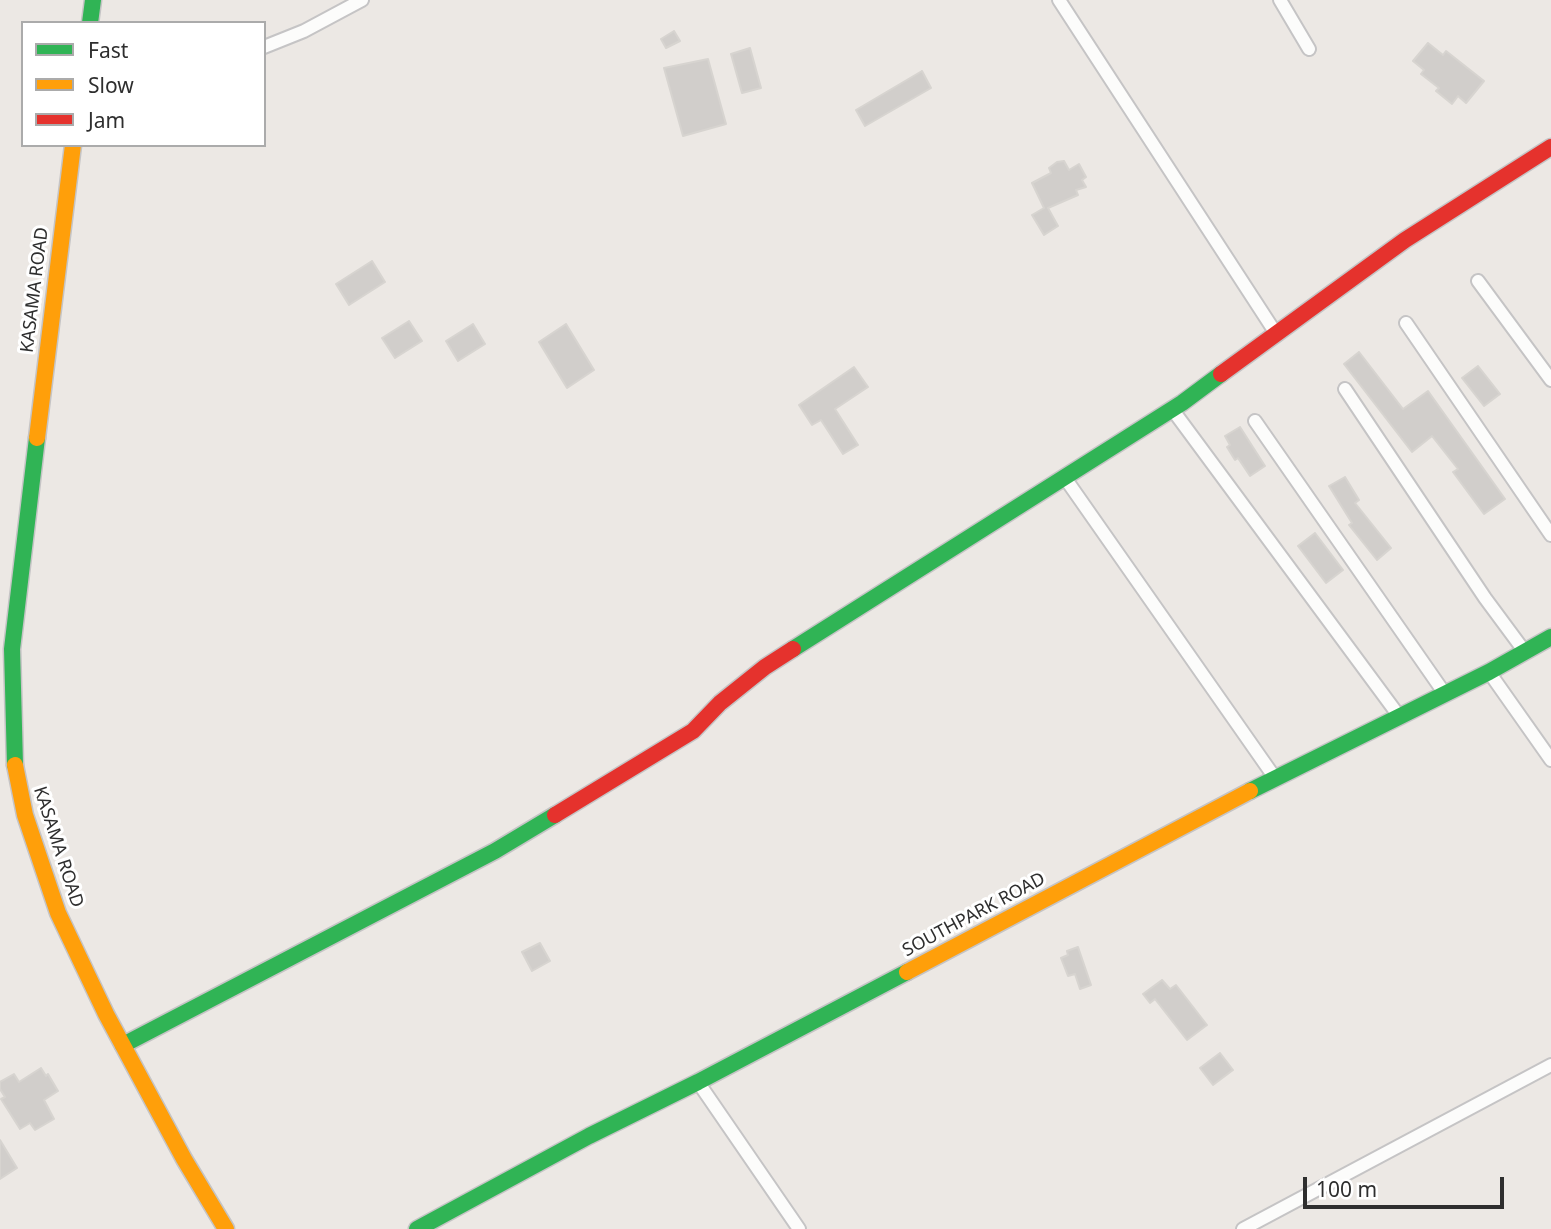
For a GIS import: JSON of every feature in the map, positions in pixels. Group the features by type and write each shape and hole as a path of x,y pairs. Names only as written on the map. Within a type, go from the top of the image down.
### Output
{"street":[{"path":"90,21 93,0"},
{"path":"266,46 304,31 362,0"},
{"path":"1059,0 1277,335"},
{"path":"1280,0 1310,49"},
{"name":"KASAMA ROAD","path":"72,147 12,649 13,747 17,782 25,816 58,913 123,1045 184,1159 226,1229"},
{"path":"123,1045 495,851 693,731 720,703 765,667 1172,408 1277,335 1405,240 1551,147"},
{"path":"1478,281 1551,380"},
{"path":"1406,323 1551,535"},
{"path":"1345,389 1477,587 1525,652"},
{"path":"1172,408 1399,716"},
{"path":"1255,421 1445,694"},
{"path":"1065,478 1275,778"},
{"name":"SOUTHPARK ROAD","path":"417,1229 589,1136 698,1082 1275,778 1489,672 1551,637"},
{"path":"1489,672 1551,760"},
{"path":"1243,1229 1551,1065"},
{"path":"698,1082 799,1229"}],"building":[{"path":"674,31 680,41 666,48 661,39"},
{"path":"1428,43 1443,55 1446,51 1484,81 1466,103 1458,96 1452,104 1436,91 1439,88 1421,74 1424,70 1413,61"},
{"path":"750,48 761,88 742,93 731,54"},
{"path":"708,59 726,124 683,136 664,68"},
{"path":"922,71 931,88 865,126 856,110"},
{"path":"1064,161 1069,170 1079,164 1086,177 1082,180 1086,187 1076,190 1078,195 1048,208 1058,226 1044,235 1032,215 1044,208 1032,183 1051,173 1049,168 1057,162"},
{"path":"372,261 385,282 349,305 336,284"},
{"path":"409,321 422,341 395,358 382,338"},
{"path":"473,324 485,344 458,361 446,341"},
{"path":"566,324 594,370 567,388 539,342"},
{"path":"1359,352 1403,409 1428,391 1505,499 1484,514 1453,472 1458,469 1432,436 1412,452 1344,364"},
{"path":"1478,366 1500,394 1484,406 1462,378"},
{"path":"854,367 868,387 835,409 858,445 843,454 821,420 812,425 799,405"},
{"path":"1240,427 1265,466 1250,476 1227,447 1230,445 1225,436"},
{"path":"1345,477 1359,500 1355,503 1391,548 1377,560 1349,525 1352,523 1329,486"},
{"path":"1315,533 1343,570 1326,583 1298,546"},
{"path":"540,943 550,961 532,971 522,952"},
{"path":"1078,947 1091,985 1080,989 1075,974 1068,976 1061,958 1068,955 1067,951"},
{"path":"1162,980 1170,989 1176,985 1207,1025 1187,1040 1155,999 1150,1003 1143,994"},
{"path":"1220,1053 1233,1070 1213,1085 1200,1068"},
{"path":"41,1068 58,1091 44,1100 54,1119 35,1130 30,1123 20,1129 1,1099 5,1097 0,1089 0,1082 14,1074 19,1082"},
{"path":"0,1140 17,1168 0,1179"}],"traffic: fast":[{"path":"90,21 93,0"},
{"path":"793,649 1182,403 1221,374"},
{"path":"15,765 12,649 37,438"},
{"path":"1250,791 1489,672 1551,637"},
{"path":"123,1045 495,851 555,815"},
{"path":"417,1229 589,1136 907,972"}],"traffic: slow":[{"path":"37,438 73,147"},
{"path":"15,765 25,815 58,913 106,1014 184,1159 226,1229"},
{"path":"907,972 1250,791"}],"traffic: jam":[{"path":"1221,374 1405,240 1551,147"},
{"path":"555,815 693,731 720,703 765,667 793,649"}]}
